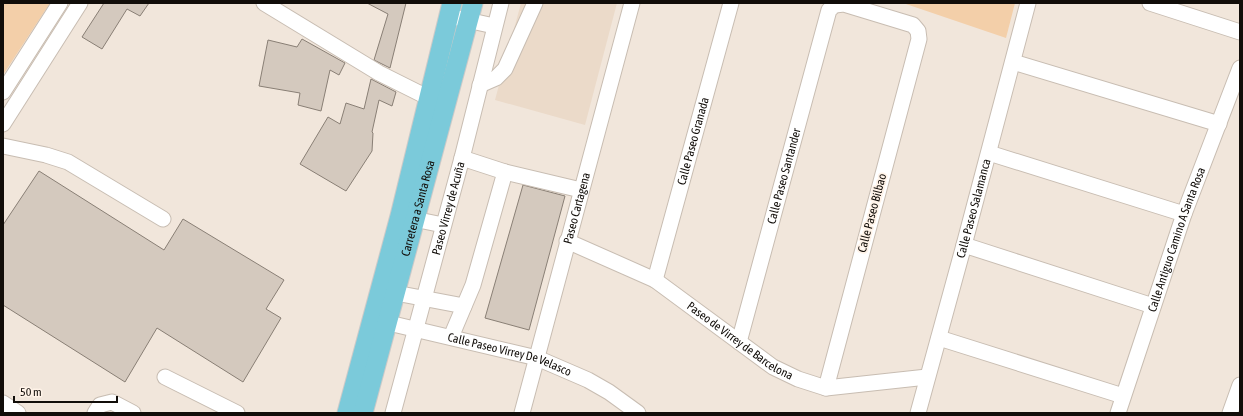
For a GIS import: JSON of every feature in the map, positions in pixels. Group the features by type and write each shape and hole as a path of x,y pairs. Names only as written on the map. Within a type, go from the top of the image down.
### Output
{"main road":[{"name":"Carretera a Santa Rosa","path":"347,413 379,320 407,218 436,102 450,9"},
{"name":"Carretera a Santa Rosa","path":"436,102 471,12"},
{"name":"Carretera a Santa Rosa","path":"363,413 379,320"}],"street":[{"path":"3,92 60,3"},
{"path":"3,124 80,3"},
{"path":"264,3 379,73 436,102"},
{"name":"Paseo Virrey de Acuña","path":"393,413 462,158 501,3"},
{"path":"480,85 496,78 505,68 535,3"},
{"name":"Paseo Cartagena","path":"522,413 632,3"},
{"name":"Calle Paseo Granada","path":"655,280 731,3"},
{"name":"Calle Paseo Salamanca","path":"918,413 989,153 1028,3"},
{"path":"1150,3 1240,32"},
{"name":"Calle Paseo Santander","path":"739,342 829,10 835,5 844,4 913,25 918,31 919,39"},
{"path":"450,9 471,12 494,26"},
{"name":"Calle Paseo Bilbao","path":"826,388 919,39"},
{"path":"1012,62 1219,124"},
{"name":"Calle Antiguo Camino A Santa Rosa","path":"1118,413 1184,214 1240,68"},
{"path":"3,146 46,155 68,162 163,219"},
{"path":"989,153 1184,214"},
{"path":"462,158 505,172 581,190"},
{"path":"451,337 472,285 505,172"},
{"path":"407,218 443,225"},
{"name":"Paseo de Virrey de Barcelona","path":"567,241 655,280 773,367 798,379 826,388 927,377"},
{"path":"964,245 1153,306"},
{"path":"387,292 464,306"},
{"name":"Calle Paseo Virrey De Velasco","path":"379,320 536,358 588,380 634,411"},
{"path":"939,338 1123,396"},
{"path":"165,378 237,413"},
{"path":"1230,413 1240,385"},
{"path":"95,413 100,405 112,402 133,413"},
{"path":"3,403 18,413"}],"shaded area":[{"path":"3,3 50,3 3,75"},
{"path":"521,3 617,3 585,125 495,100"},
{"path":"903,3 1015,3 1006,38"}],"building":[{"path":"104,3 149,3 140,16 127,9 102,49 82,37"},
{"path":"367,3 406,3 390,68 374,60 388,14"},
{"path":"302,39 345,63 339,75 330,70 321,111 298,105 300,93 259,86 268,40 297,47"},
{"path":"371,79 396,92 392,106 379,100 372,132 372,151 346,191 300,164 328,117 340,124 346,103 364,109"},
{"path":"39,171 164,250 183,219 284,280 266,309 281,318 243,382 157,328 125,382 3,305 3,225"},
{"path":"523,185 565,196 529,330 485,318"}]}
